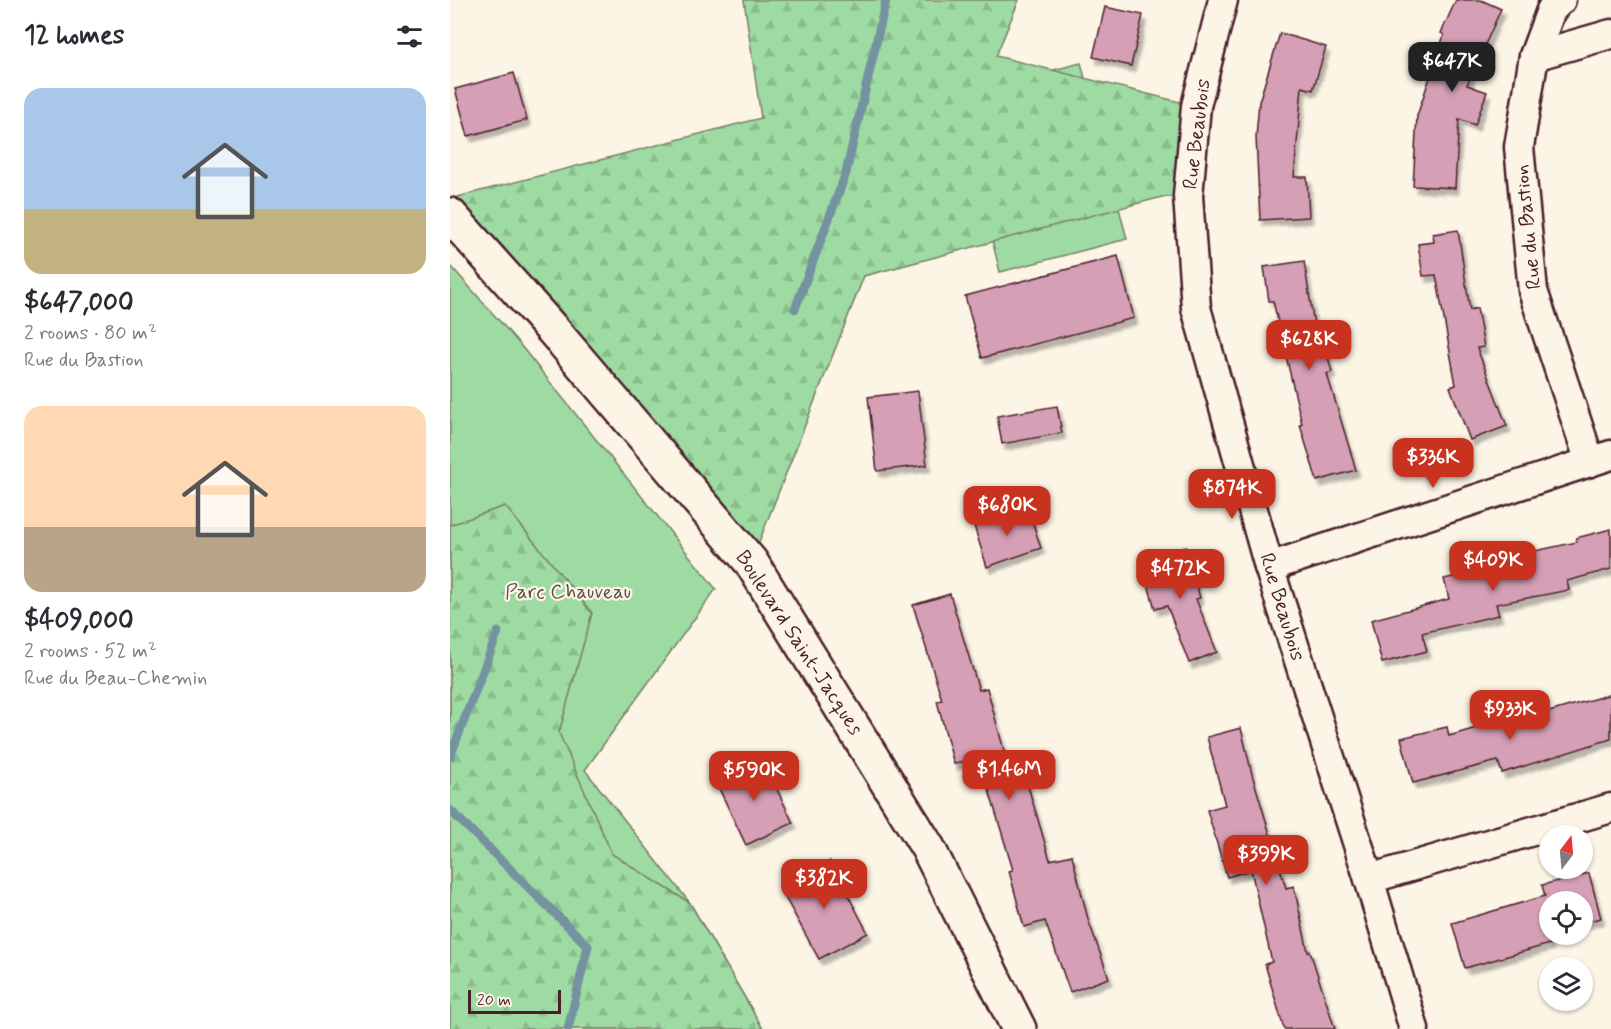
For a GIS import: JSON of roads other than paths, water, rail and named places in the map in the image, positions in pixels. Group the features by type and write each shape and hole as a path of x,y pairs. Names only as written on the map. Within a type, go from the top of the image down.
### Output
{"street":[{"name":"Rue Beaubois","path":"1223,0 1196,106 1188,196 1197,308 1269,567 1369,879 1414,1029"},
{"name":"Rue du Bastion","path":"1562,0 1551,10 1534,56 1519,147 1533,291 1600,458"},
{"path":"1534,56 1611,34"},
{"name":"Boulevard Saint-Jacques","path":"450,215 553,330 751,562 928,848 1019,1029"},
{"path":"1269,567 1600,458"},
{"path":"1369,879 1611,808"}],"waterway":[{"path":"795,309 846,173 886,0"},
{"path":"450,757 498,632"},
{"path":"450,810 588,946 568,1029"}],"park label":[{"name":"Parc Chauveau","path":"568,592"}]}
